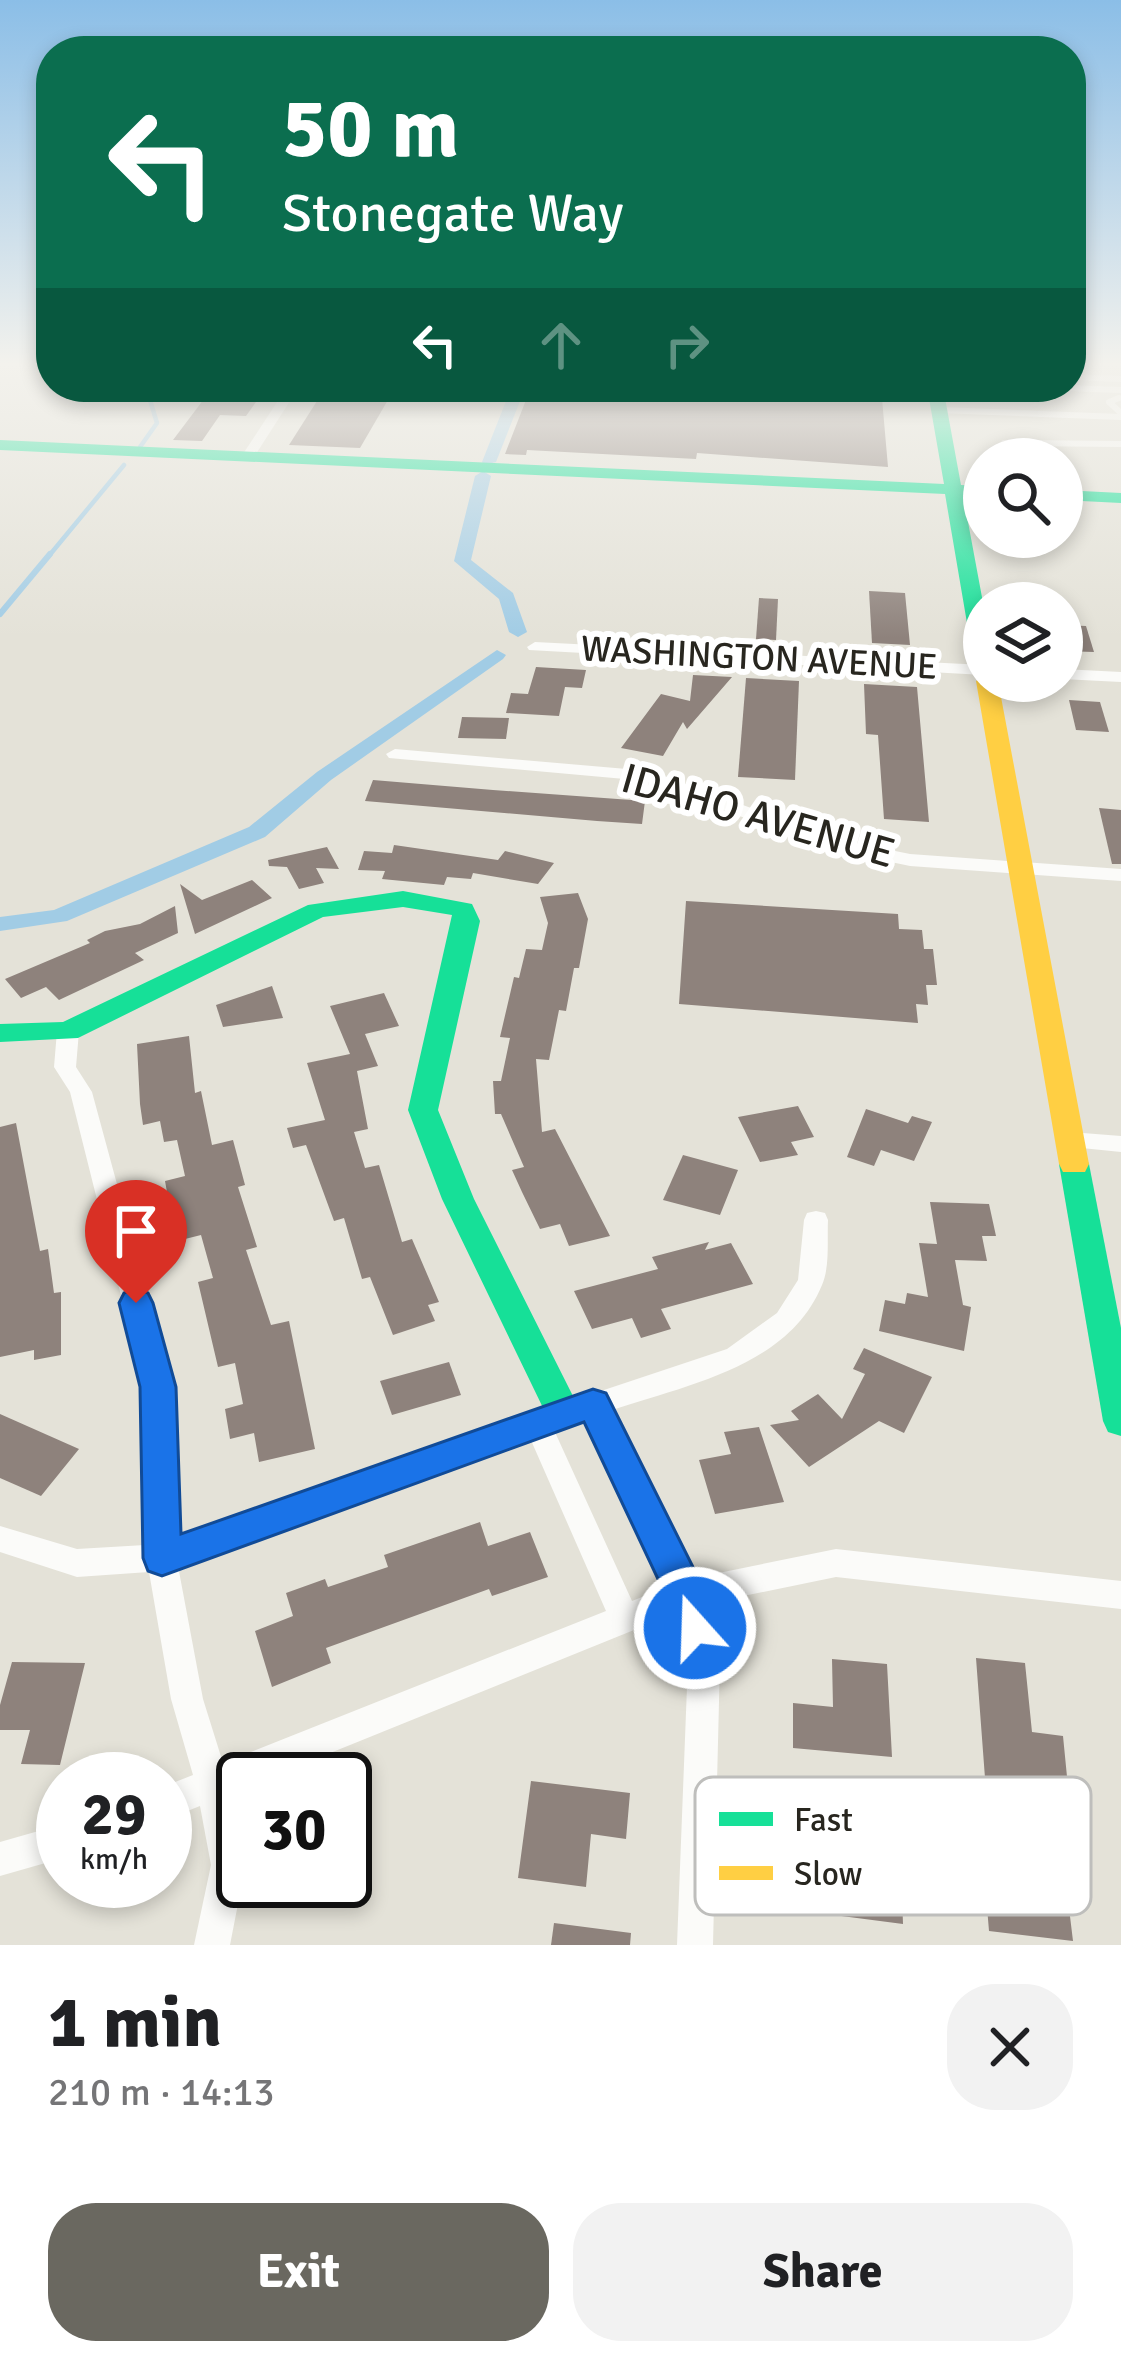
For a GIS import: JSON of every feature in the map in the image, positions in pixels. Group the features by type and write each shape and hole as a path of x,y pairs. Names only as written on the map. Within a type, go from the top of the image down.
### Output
{"street":[{"path":"242,457 963,490"},
{"path":"948,457 970,582"},
{"path":"1083,496 1121,498"},
{"name":"WASHINGTON AVENUE","path":"535,646 963,666"},
{"path":"1083,675 1121,677"},
{"path":"991,702 1121,1421"},
{"name":"IDAHO AVENUE","path":"395,754 650,776 831,844 910,860 1121,875"},
{"path":"0,1034 68,1031 316,910 403,899 463,909 467,921 423,1110 458,1199 567,1413 686,1594 704,1661 700,1777"},
{"path":"68,1031 65,1067 81,1092 158,1387 162,1558 187,1699 214,1784 228,1865 212,1945"},
{"path":"1070,1140 1121,1144"},
{"path":"0,1539 77,1563 162,1558 736,1357 786,1320 811,1282 816,1220"},
{"path":"567,1413 625,1619"},
{"path":"192,1793 686,1594 836,1563 1121,1594"},
{"path":"0,1859 36,1848"},
{"path":"695,1945 696,1915"}],"building":[{"path":"748,457 887,457 888,467"},
{"path":"869,591 905,593 910,645 872,643"},
{"path":"759,598 778,599 776,640 756,639"},
{"path":"1083,626 1086,626 1094,652 1083,652"},
{"path":"536,667 586,670 582,688 565,687 559,716 506,713 511,693 528,694"},
{"path":"693,675 732,677 687,729 683,722 663,756 621,748 661,694 690,701"},
{"path":"746,678 799,681 795,780 738,777"},
{"path":"864,684 917,687 929,822 884,819 878,735 866,734"},
{"path":"1069,702 1100,702 1109,732 1076,730"},
{"path":"462,717 509,718 506,739 458,738"},
{"path":"373,780 645,801 642,824 597,821 365,801"},
{"path":"1099,808 1121,810 1121,864 1112,864"},
{"path":"394,845 498,860 505,851 554,863 538,884 473,873 471,879 447,877 444,885 382,879 385,871 358,870 364,851 392,853"},
{"path":"327,847 339,869 316,868 324,883 299,889 287,867 269,866 268,860"},
{"path":"252,880 272,898 195,934 180,884 202,900"},
{"path":"578,893 588,919 579,968 574,968 566,1011 559,1010 549,1060 536,1059 542,1132 555,1129 610,1236 569,1246 560,1224 540,1229 522,1192 512,1170 524,1167 501,1114 495,1114 493,1081 501,1081 510,1038 500,1037 514,977 519,978 526,949 542,950 548,923 540,897"},
{"path":"686,901 898,914 899,929 922,930 924,949 933,949 937,985 926,985 928,1005 916,1004 918,1023 679,1004"},
{"path":"175,906 178,933 135,953 144,960 59,1000 46,987 21,998 5,979 90,943 87,940 105,931 140,924"},
{"path":"272,986 283,1018 223,1027 216,1005"},
{"path":"384,993 399,1026 365,1034 378,1066 357,1071 368,1129 354,1132 365,1168 379,1165 402,1242 412,1239 439,1302 428,1305 435,1321 393,1335 370,1277 362,1279 344,1218 334,1221 306,1145 293,1148 287,1128 325,1120 307,1063 350,1054 330,1006"},
{"path":"189,1036 195,1093 201,1091 212,1145 233,1140 245,1185 238,1187 257,1247 246,1250 271,1325 289,1321 315,1449 259,1462 254,1433 230,1439 225,1409 243,1404 235,1363 218,1367 198,1282 213,1278 201,1235 181,1240 165,1181 185,1176 177,1140 164,1142 160,1121 143,1125 140,1104 137,1044"},
{"path":"798,1106 814,1137 791,1142 798,1155 760,1162 738,1117"},
{"path":"866,1109 908,1123 912,1116 932,1122 914,1161 881,1150 874,1166 847,1157"},
{"path":"16,1123 40,1251 48,1249 54,1293 61,1292 61,1355 34,1360 34,1350 0,1357 0,1127"},
{"path":"683,1155 738,1170 720,1215 663,1200"},
{"path":"930,1202 989,1204 996,1236 982,1236 987,1261 955,1260 963,1305 971,1307 964,1351 879,1331 885,1300 905,1304 907,1293 928,1297 919,1243 937,1244"},
{"path":"709,1242 705,1250 731,1243 753,1284 661,1309 671,1329 641,1338 632,1318 592,1329 574,1291 658,1269 652,1257"},
{"path":"864,1348 932,1377 904,1433 879,1421 809,1467 770,1425 799,1420 791,1411 818,1394 842,1419 865,1374 853,1369"},
{"path":"449,1362 461,1395 392,1415 380,1381"},
{"path":"0,1414 79,1449 41,1496 0,1478"},
{"path":"759,1427 784,1502 715,1514 699,1460 731,1454 724,1432"},
{"path":"480,1522 488,1546 530,1532 548,1577 492,1596 489,1589 326,1648 331,1663 272,1687 255,1631 293,1616 286,1593 325,1579 328,1587 388,1567 384,1555"},
{"path":"976,1658 1025,1663 1032,1732 1063,1736 1067,1777 985,1777"},
{"path":"832,1659 887,1664 892,1757 793,1748 793,1703 833,1707"},
{"path":"12,1662 85,1663 63,1752 36,1752 36,1764 21,1764 30,1730 0,1730 0,1705"},
{"path":"531,1781 630,1793 626,1839 591,1834 586,1887 518,1878"},
{"path":"834,1915 903,1915 903,1924"},
{"path":"988,1915 1070,1915 1073,1941 989,1931"},
{"path":"554,1923 631,1933 630,1945 551,1945"}],"waterway":[{"path":"489,462 491,457"},
{"path":"48,557 124,465"},
{"path":"483,476 462,561 507,597 518,632"},
{"path":"0,614 50,554"},
{"path":"0,924 59,916 257,832 324,776 497,655"}],"traffic: fast":[{"path":"252,457 963,490"},
{"path":"947,457 969,582"},
{"path":"1083,496 1121,498"},
{"path":"0,1033 68,1031 317,910 403,899 463,909 467,921 423,1110 458,1199 564,1414"},
{"path":"1074,1164 1121,1421"}],"traffic: slow":[{"path":"991,702 1074,1164"}],"route":[{"path":"136,1303 158,1387 162,1558 593,1404 686,1594 695,1628"}]}
